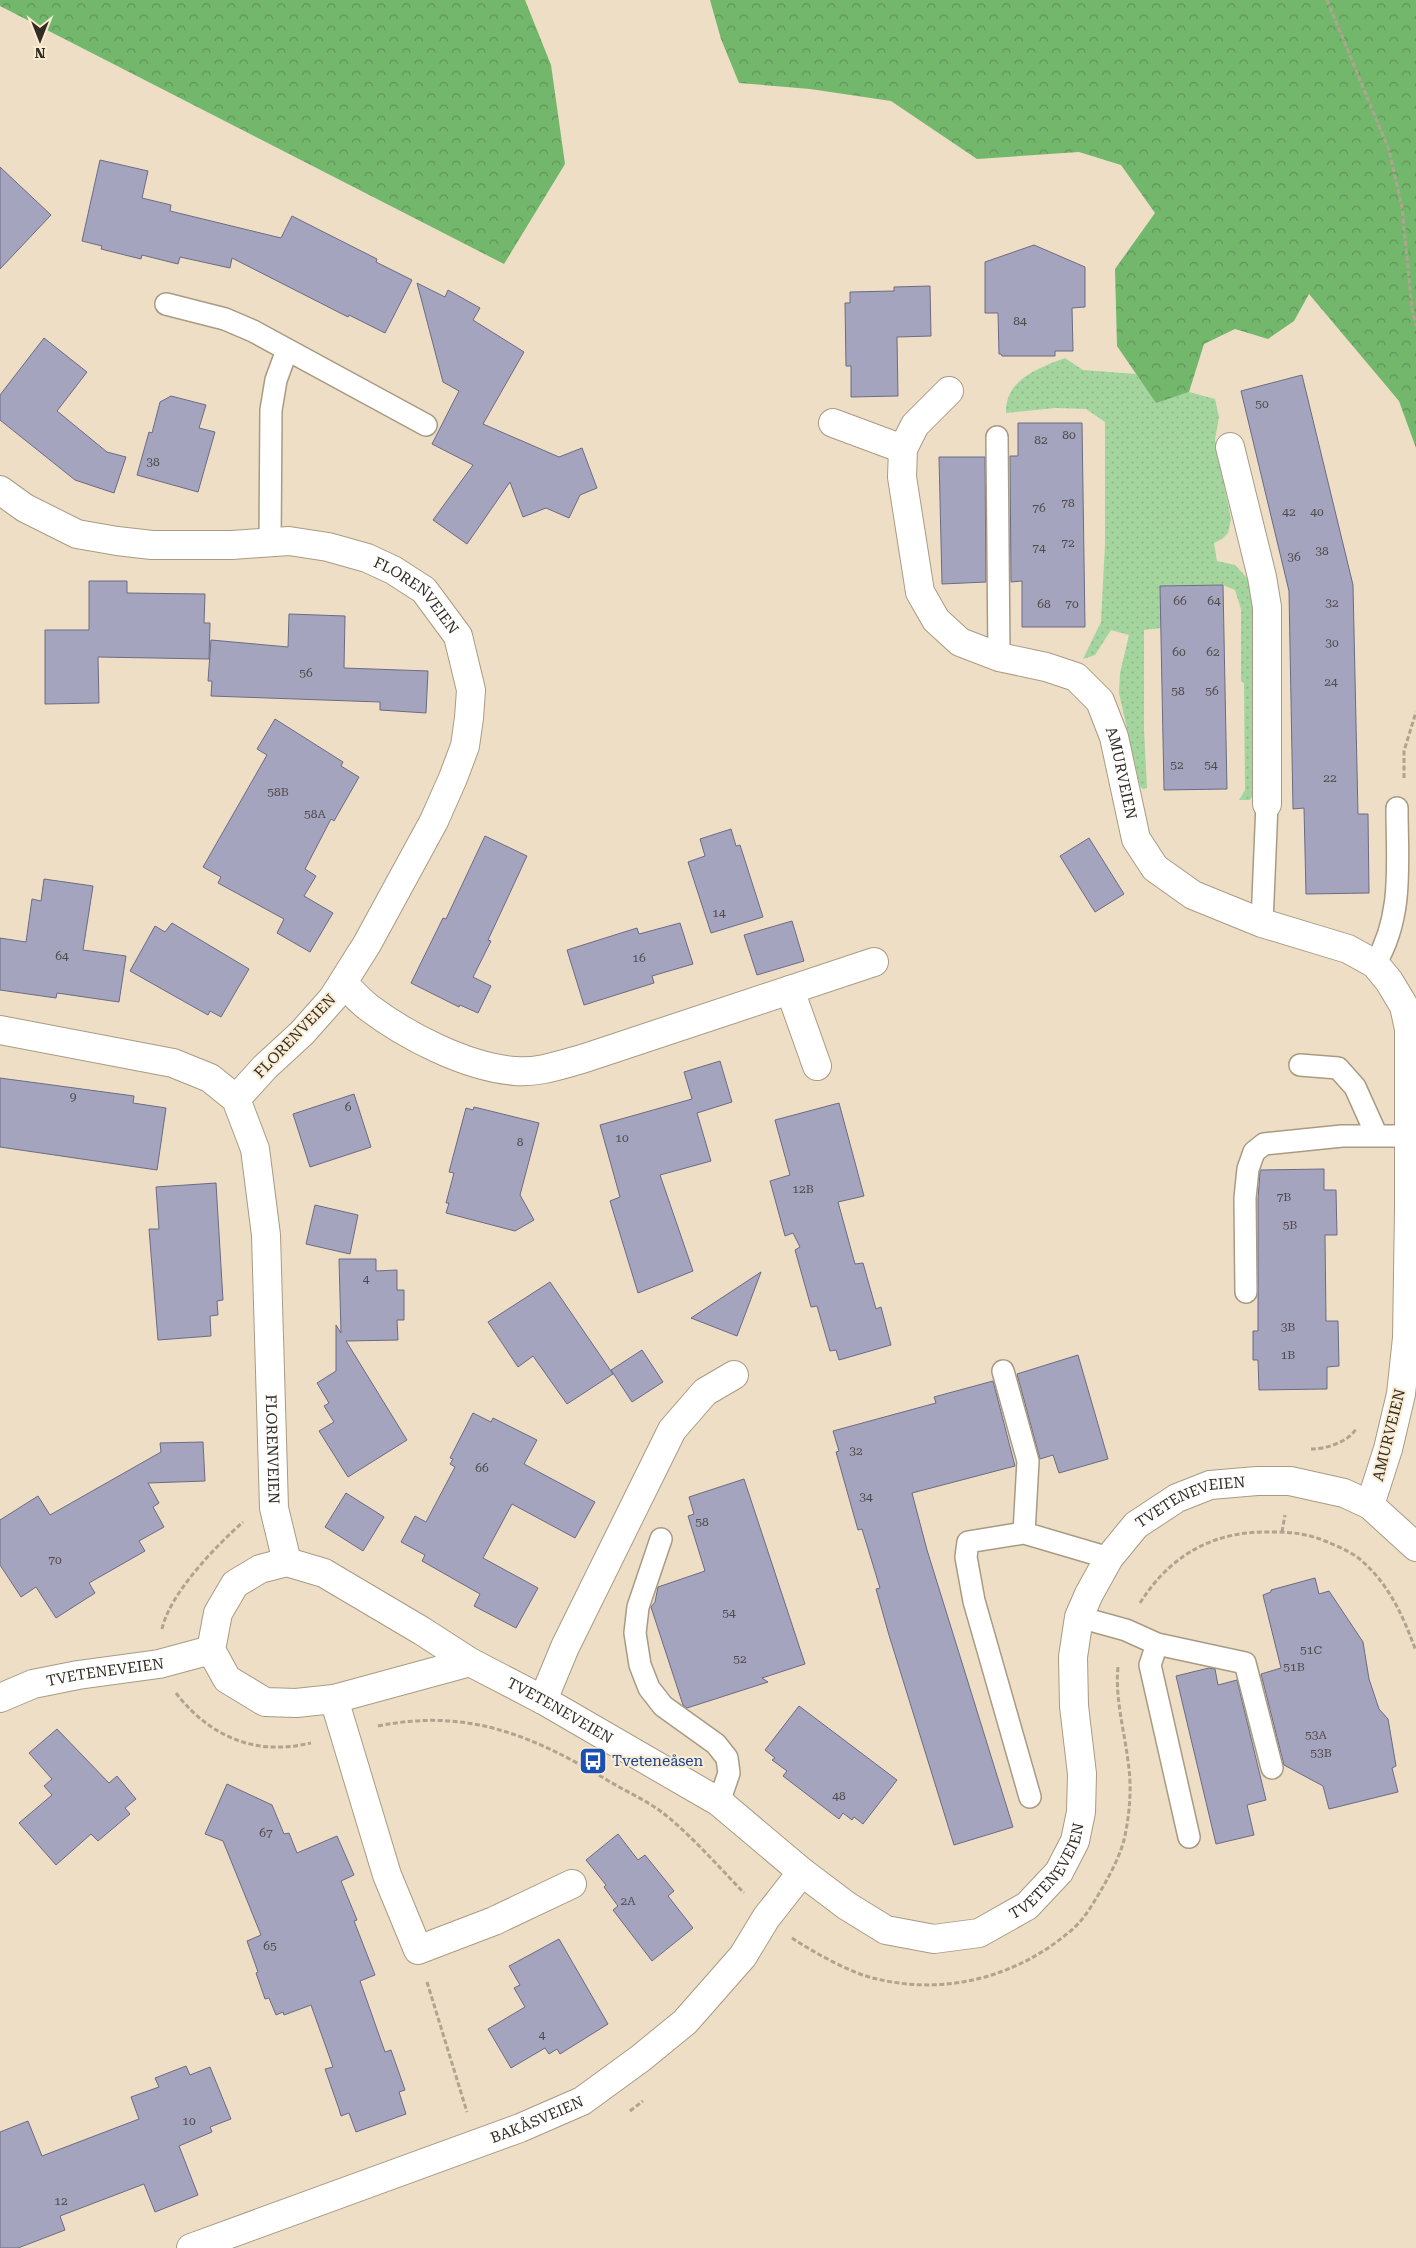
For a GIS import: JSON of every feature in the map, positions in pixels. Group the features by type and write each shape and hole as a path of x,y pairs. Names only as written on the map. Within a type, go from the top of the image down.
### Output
{"street":[{"name":"AMURVEIEN","path":"949,391 915,425 903,449 902,477 920,592 936,620 960,642 999,657 1046,667 1076,678 1100,701 1114,737 1136,839 1155,868 1193,895 1262,923 1348,949 1375,964 1389,981 1404,1006 1409,1029 1412,1129 1407,1338 1401,1394 1388,1449 1370,1505"},
{"path":"833,423 903,449"},
{"path":"1230,447 1262,576 1267,608 1267,804"},
{"name":"FLORENVEIEN","path":"0,490 25,508 54,524 85,535 152,545 232,545 289,541 328,547 367,558 393,570 424,590 458,636 470,690 465,746 434,821 333,998 302,1033 265,1067 236,1099 255,1149 266,1235 274,1508 287,1562"},
{"path":"343,983 367,1007 413,1036 483,1066 515,1071 540,1070 582,1059 874,962"},
{"path":"790,990 817,1066"},
{"path":"0,1030 173,1063 210,1078 236,1099"},
{"path":"543,1700 565,1647 672,1430 705,1392 734,1375"},
{"name":"TVETENEVEIEN","path":"287,1562 324,1573 470,1662 543,1700 720,1802 802,1872 847,1906 886,1930 934,1939 979,1934 1027,1906 1059,1872 1075,1841 1081,1812 1082,1774 1074,1706 1073,1657 1079,1617 1089,1594 1110,1558 1136,1525 1185,1495 1210,1484 1290,1481 1344,1493 1370,1505 1416,1547"},
{"path":"287,1562 260,1569 234,1584 218,1613 211,1650 227,1679 265,1702 296,1703 334,1699 470,1662"},
{"name":"TVETENEVEIEN","path":"0,1698 33,1684 78,1675 159,1664 211,1650"},
{"path":"334,1699 387,1875 418,1950 494,1921 572,1884"},
{"name":"BAKÅSVEIEN","path":"191,2248 520,2128 582,2101 642,2058 685,2022 743,1956 766,1918 802,1872"}],"lane":[{"path":"166,304 225,319 253,331 426,425"},
{"path":"270,542 271,410 276,380 286,350"},
{"path":"997,437 999,657"},
{"path":"1262,923 1267,804"},
{"path":"1375,964 1386,946 1397,901 1397,808"},
{"path":"1300,1065 1338,1068 1355,1087 1377,1136"},
{"path":"1246,1292 1245,1198 1248,1169 1254,1152 1264,1144 1342,1136 1377,1136 1412,1129"},
{"path":"1003,1371 1028,1461 1024,1533"},
{"path":"1030,1797 974,1601 966,1557 968,1542 1024,1533 1110,1558"},
{"path":"661,1539 638,1607 635,1633 640,1666 649,1688 663,1706 716,1744 727,1758 729,1773 720,1802"},
{"path":"1079,1617 1126,1630 1157,1644 1245,1663 1272,1768"},
{"path":"1157,1644 1150,1666 1189,1837"}],"path":[{"path":"1327,0 1389,150 1402,207 1412,309 1416,326"},
{"path":"1397,808 1404,785 1404,751 1416,712"},
{"path":"1282,1532 1290,1481 1290,1448 1314,1449 1334,1444 1352,1436 1357,1428"},
{"path":"274,1508 255,1511 216,1548 174,1600 164,1621 159,1642 159,1664 170,1686 186,1706 204,1723 224,1736 254,1745 281,1748 312,1743 343,1734 409,1720 450,1720 487,1727 543,1744 661,1812 688,1834 766,1918 784,1933 807,1947 875,1979 934,1986 963,1983 1019,1966 1069,1933 1091,1907 1110,1875 1124,1841 1131,1795 1129,1761 1116,1685 1119,1652 1133,1614 1154,1582 1187,1553 1217,1538 1241,1532 1282,1532 1314,1537 1360,1559 1379,1577 1394,1598 1416,1651"},
{"path":"418,1950 477,2144"}],"green space":[{"path":"0,0 525,0 551,65 565,164 504,264 0,6"},
{"path":"710,0 1416,0 1416,448 1399,401 1309,294 1294,321 1268,339 1235,329 1204,344 1189,392 1156,403 1117,346 1115,269 1155,213 1121,165 1079,152 977,159 891,101 810,89 739,83 721,39"},
{"path":"1065,358 1083,370 1136,374 1156,402 1189,392 1215,399 1219,417 1215,440 1231,519 1228,533 1214,543 1217,561 1235,565 1247,578 1252,592 1256,621 1258,788 1250,800 1239,800 1245,790 1244,683 1241,681 1241,609 1235,590 1223,585 1160,586 1161,628 1144,630 1144,729 1147,788 1143,789 1140,786 1119,693 1120,673 1129,635 1111,630 1095,655 1083,659 1101,622 1105,544 1105,422 1086,409 1055,408 1006,413 1007,402 1017,384 1034,371"}],"building":[{"path":"100,160 148,171 142,198 171,205 170,211 281,238 292,216 377,259 376,262 412,280 385,333 349,315 348,317 232,258 230,268 180,257 178,264 142,255 141,259 101,249 102,246 82,241"},
{"path":"0,167 51,215 0,269"},
{"path":"1034,245 1085,267 1085,307 1072,308 1073,351 1055,351 1055,356 1002,356 999,354 998,313 985,313 985,262"},
{"path":"417,283 445,297 448,290 480,308 473,320 524,352 483,424 559,457 582,448 597,488 580,495 569,518 546,508 523,517 510,482 467,544 433,520 473,465 432,444 459,391 443,382"},
{"path":"930,286 931,336 897,337 898,396 851,397 851,366 846,366 845,303 850,303 850,292 894,291 894,287"},
{"path":"44,338 87,372 57,411 107,452 126,457 114,493 75,480 0,420 0,395"},
{"path":"1302,375 1353,585 1358,814 1368,814 1369,893 1306,894 1304,808 1293,809 1289,591 1241,391"},
{"path":"171,396 206,405 199,428 215,432 198,492 137,475 149,432 152,433 160,402"},
{"path":"1018,423 1082,423 1085,627 1022,627 1022,581 1011,582 1010,456 1018,456"},
{"path":"939,457 985,457 986,582 942,584"},
{"path":"89,581 127,581 127,593 205,594 204,623 210,623 209,659 98,657 99,703 45,704 45,630 89,630"},
{"path":"1223,585 1227,789 1164,790 1160,586"},
{"path":"289,614 345,616 344,668 428,671 426,713 380,710 380,702 211,696 212,681 208,681 211,640 288,647"},
{"path":"275,719 343,762 341,766 359,777 334,821 331,819 305,869 316,876 304,896 333,913 310,952 277,933 284,919 218,883 221,877 203,867 267,755 257,749"},
{"path":"731,829 736,846 740,845 763,917 711,933 688,862 705,856 700,839"},
{"path":"485,836 527,856 488,940 491,941 473,977 491,986 478,1013 460,1005 459,1007 411,983 443,918 446,919"},
{"path":"1089,838 1124,894 1095,912 1060,856"},
{"path":"44,879 93,886 83,950 126,956 119,1002 57,993 56,998 0,990 0,938 26,942 32,899 41,901"},
{"path":"792,921 804,961 757,975 744,935"},
{"path":"172,923 249,969 221,1017 210,1011 208,1015 130,971 155,926 165,932"},
{"path":"680,923 693,964 652,976 654,983 584,1005 567,950 637,928 639,934"},
{"path":"720,1061 732,1102 697,1113 711,1161 660,1175 693,1271 638,1293 610,1201 620,1197 600,1125 692,1099 684,1072"},
{"path":"0,1078 134,1096 133,1103 166,1108 157,1170 0,1147"},
{"path":"354,1094 371,1147 310,1167 293,1114"},
{"path":"839,1103 864,1196 838,1202 855,1264 863,1263 876,1309 881,1307 891,1345 839,1360 836,1350 830,1351 817,1306 811,1307 795,1250 800,1247 793,1233 785,1236 770,1181 790,1175 775,1120"},
{"path":"474,1107 539,1123 520,1195 534,1220 515,1231 446,1213 449,1203 446,1203 454,1173 449,1172 466,1108 473,1110"},
{"path":"1324,1169 1324,1190 1336,1190 1337,1235 1325,1235 1326,1321 1338,1321 1339,1366 1327,1367 1327,1389 1259,1390 1258,1360 1253,1360 1253,1331 1258,1331 1258,1199 1260,1172 1261,1170"},
{"path":"216,1183 223,1300 217,1301 218,1315 210,1316 211,1336 158,1340 149,1229 159,1229 156,1187"},
{"path":"315,1205 358,1215 350,1254 306,1244"},
{"path":"339,1259 376,1259 376,1271 397,1270 397,1290 404,1290 404,1320 397,1320 398,1340 346,1341 407,1440 348,1477 319,1431 334,1422 324,1406 329,1403 317,1383 336,1371 336,1325 341,1333"},
{"path":"761,1272 737,1336 691,1318"},
{"path":"550,1282 613,1374 567,1404 533,1356 518,1367 488,1322"},
{"path":"642,1350 663,1382 632,1402 611,1370"},
{"path":"1078,1355 1108,1459 1059,1473 1053,1455 1040,1459 1017,1374"},
{"path":"993,1381 1015,1466 912,1493 927,1550 1013,1827 954,1845 889,1635 876,1589 880,1588 862,1529 858,1530 836,1452 839,1451 833,1431 936,1403 934,1397"},
{"path":"473,1413 491,1422 493,1418 537,1440 524,1464 595,1502 575,1538 512,1504 483,1558 538,1588 516,1628 474,1606 480,1594 422,1561 425,1555 401,1542 415,1516 426,1522 455,1467 450,1464 453,1459 450,1458"},
{"path":"203,1442 205,1481 148,1483 159,1503 153,1507 164,1527 139,1541 145,1551 89,1583 95,1593 56,1618 36,1587 21,1597 0,1565 0,1520 38,1496 50,1515 161,1452 160,1443"},
{"path":"744,1479 805,1664 762,1678 768,1682 687,1708 683,1705 651,1607 655,1602 658,1587 705,1571 688,1516 694,1514 689,1497"},
{"path":"346,1493 384,1517 363,1551 325,1527"},
{"path":"1315,1578 1319,1594 1329,1591 1363,1642 1369,1679 1379,1709 1388,1719 1396,1766 1392,1768 1398,1792 1329,1809 1323,1786 1284,1765 1261,1674 1281,1668 1263,1595 1271,1592 1271,1590"},
{"path":"1209,1668 1215,1669 1218,1685 1237,1680 1266,1800 1247,1805 1254,1835 1216,1844 1176,1676"},
{"path":"799,1706 897,1780 863,1824 854,1817 852,1820 843,1813 839,1819 783,1776 787,1771 772,1760 775,1758 765,1750"},
{"path":"57,1729 109,1783 117,1776 136,1799 125,1808 130,1814 98,1841 91,1834 56,1865 19,1823 52,1795 44,1786 52,1779 29,1753"},
{"path":"227,1784 272,1805 284,1834 289,1833 297,1853 337,1836 354,1875 341,1881 357,1920 354,1921 375,1975 360,1981 385,2052 391,2050 405,2090 399,2092 406,2114 356,2132 349,2113 341,2116 325,2069 333,2067 311,2005 284,2015 283,2012 276,2015 269,1998 265,1999 247,1941 261,1935 223,1841 205,1834"},
{"path":"618,1834 638,1860 645,1855 674,1891 668,1896 693,1928 652,1961 613,1910 618,1906 604,1887 606,1885 586,1860"},
{"path":"559,1939 608,2024 560,2054 557,2049 549,2054 545,2048 511,2068 488,2029 525,2007 514,1988 520,1985 509,1966"},
{"path":"186,2066 190,2075 210,2067 231,2119 210,2127 212,2132 179,2146 198,2195 155,2212 144,2184 60,2216 65,2230 18,2248 0,2248 0,2132 28,2121 42,2156 139,2119 131,2097 159,2087 155,2078"}],"place":[{"name":"Tveteneåsen","path":"593,1761"}]}
